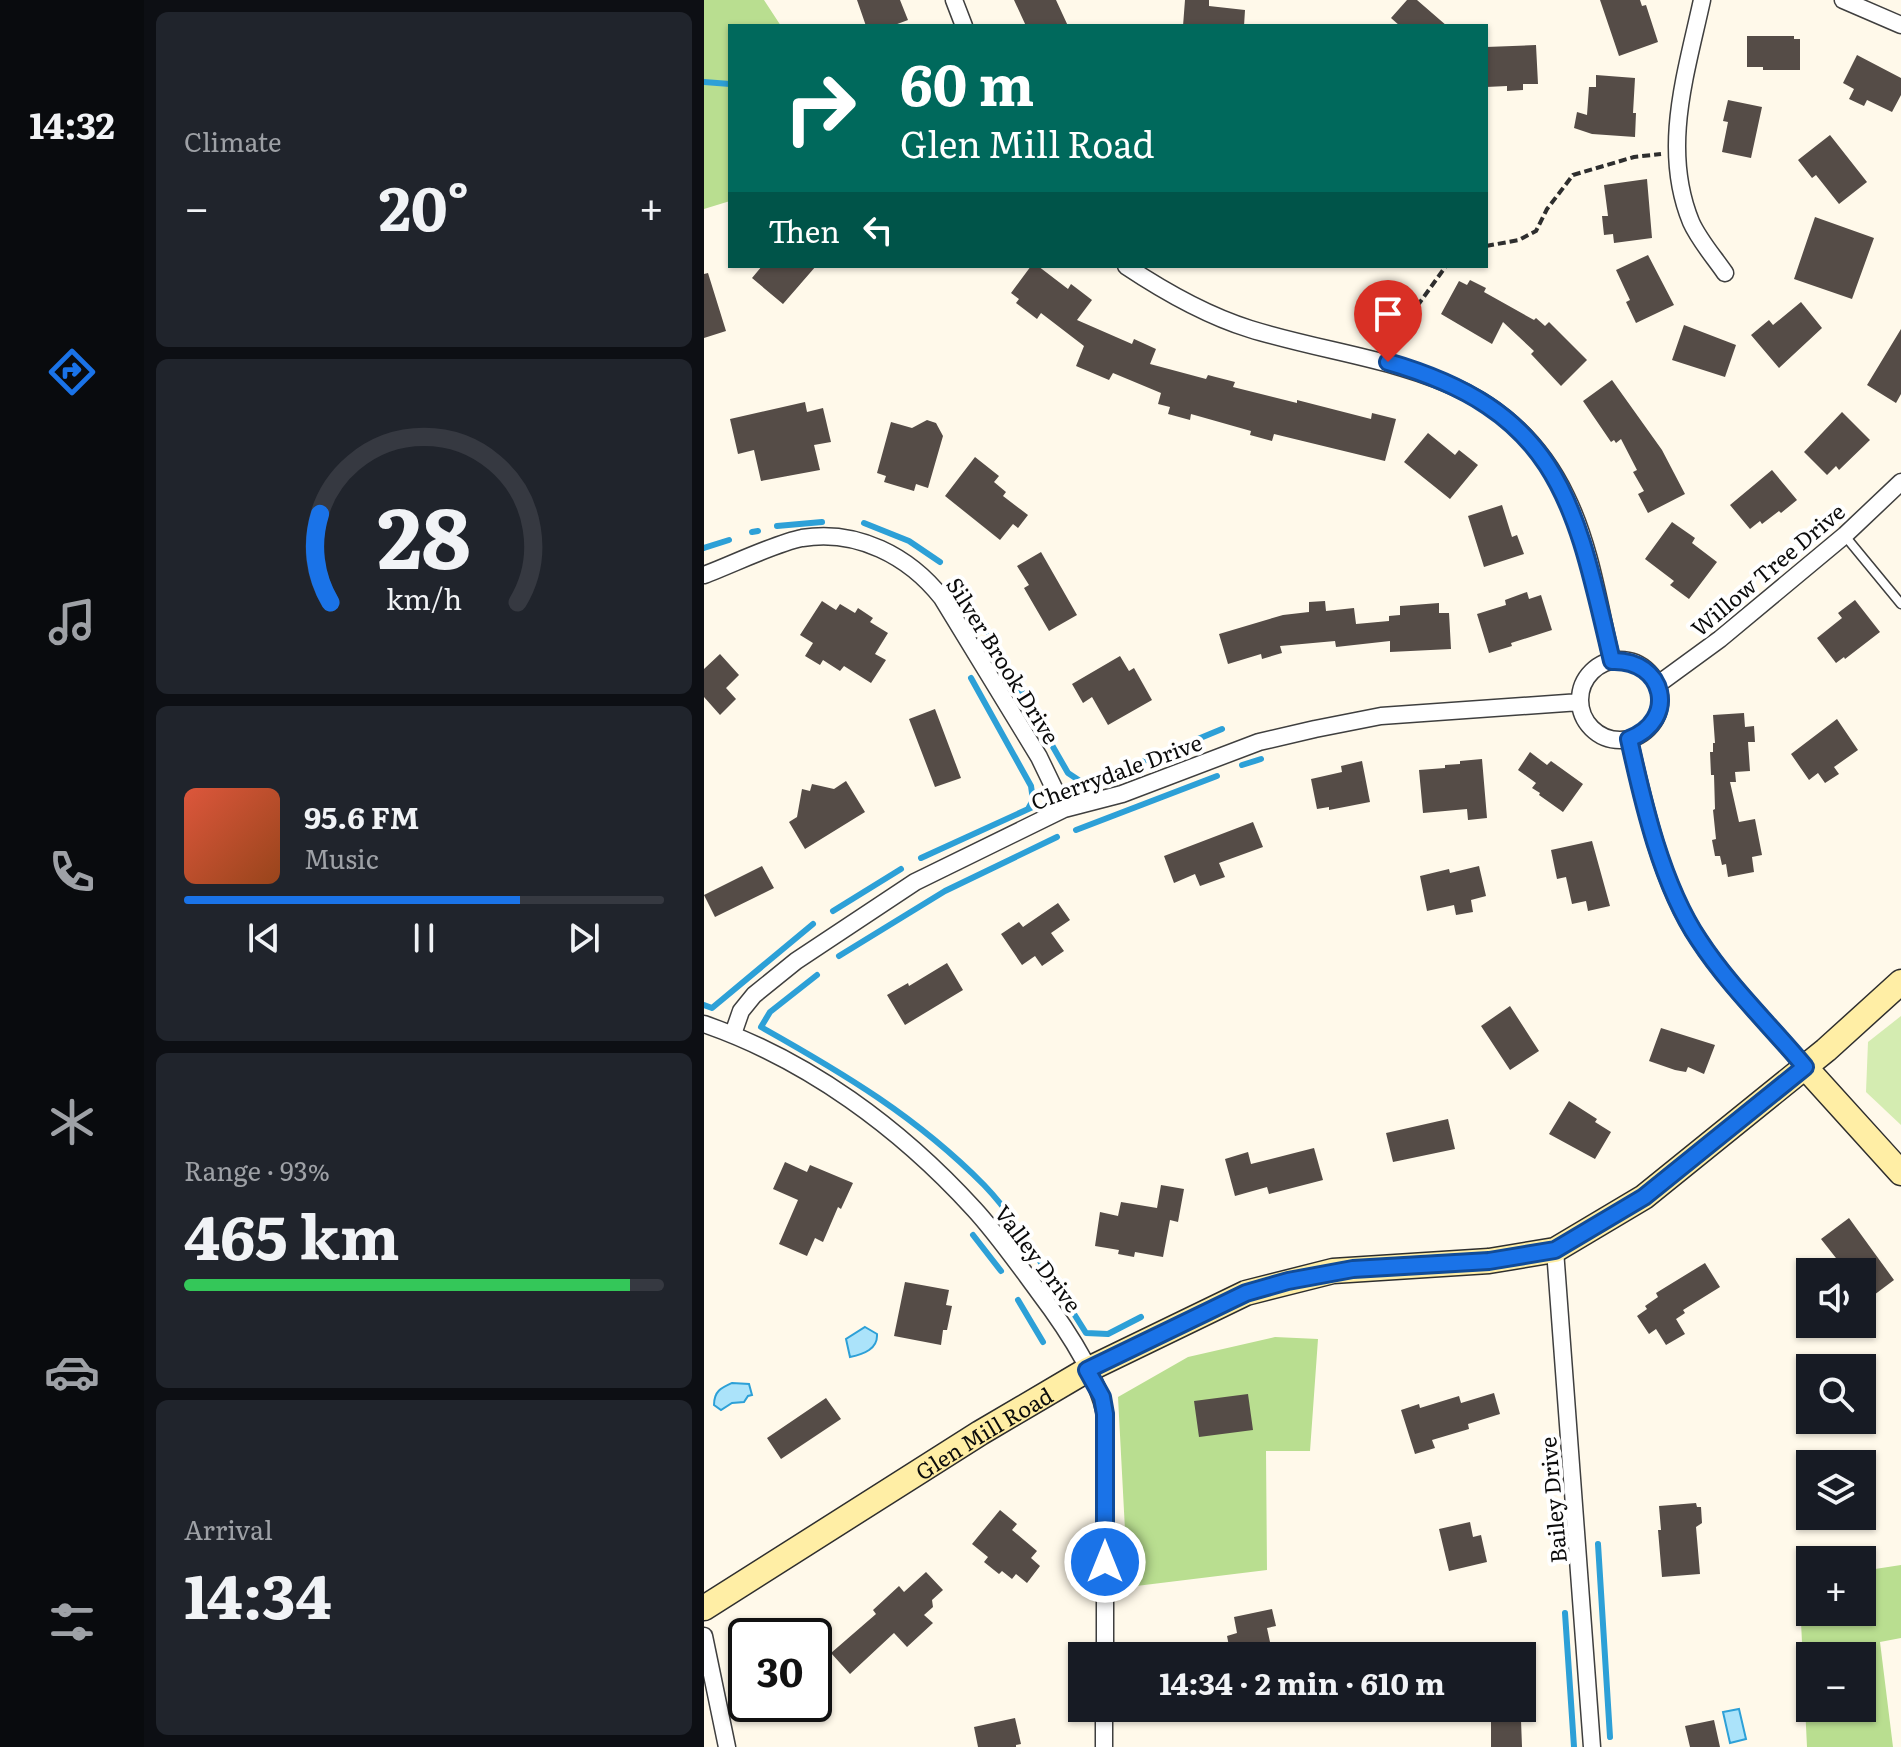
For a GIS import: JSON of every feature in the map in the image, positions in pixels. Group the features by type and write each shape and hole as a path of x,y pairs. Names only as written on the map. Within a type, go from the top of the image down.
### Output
{"main road":[{"name":"Glen Mill Road","path":"704,1608 966,1441 1087,1370 1246,1293 1296,1279 1353,1269 1489,1261 1555,1250 1644,1197 1805,1067 1901,982"},
{"path":"1805,1067 1901,1173"}],"street":[{"path":"954,0 963,24"},
{"path":"1702,0 1680,98 1675,153 1678,177 1692,224 1725,273"},
{"path":"1843,0 1901,25"},
{"path":"1129,268 1186,303 1218,317 1252,329 1388,362 1437,378 1472,395 1517,428 1554,474 1577,521 1612,661"},
{"name":"Willow Tree Drive","path":"1657,685 1720,639 1845,535 1901,482"},
{"name":"Silver Brook Drive","path":"704,575 799,538 829,536 860,542 894,554 927,579 942,598 1039,757 1064,809"},
{"path":"1625,660 1639,664 1650,673 1657,685 1660,707 1656,718 1649,728 1629,739 1602,735 1591,727 1583,715 1580,702 1585,680 1601,664 1625,660"},
{"name":"Cherrydale Drive","path":"733,1034 741,1011 754,995 796,961 915,882 1064,809 1122,794 1259,742 1315,729 1381,716 1580,702"},
{"path":"1629,739 1666,874 1684,916 1715,963 1805,1067"},
{"name":"Valley Drive","path":"704,1024 733,1034 790,1063 865,1109 923,1158 976,1211 1071,1338 1102,1397 1105,1414 1105,1642"},
{"name":"Bailey Drive","path":"1555,1250 1592,1747"},
{"path":"704,1636 727,1747"},
{"path":"1104,1722 1104,1747"}],"lane":[{"path":"1845,535 1901,604"}],"path":[{"path":"1488,246 1519,240 1536,231 1547,209 1573,175 1634,157 1675,153"},
{"path":"1388,362 1405,323 1445,268"}],"green space":[{"path":"704,0 764,0 780,24 728,24 728,202 704,209"},
{"path":"1901,1016 1901,1125 1866,1092 1868,1042"},
{"path":"1275,1337 1318,1339 1310,1451 1266,1451 1267,1570 1128,1587 1118,1397 1188,1357"},
{"path":"1901,1565 1901,1638 1880,1642 1893,1747 1807,1747 1806,1722 1876,1722 1876,1642 1802,1642 1801,1626 1876,1626 1876,1569"}],"water":[{"path":"865,1327 877,1334 875,1344 865,1352 850,1357 846,1339"},
{"path":"732,1383 749,1384 752,1395 744,1402 732,1403 721,1410 714,1405 715,1396 721,1388"},
{"path":"1739,1709 1746,1739 1730,1743 1723,1712"}],"building":[{"path":"857,0 900,0 908,20 897,24 865,24"},
{"path":"1014,0 1056,0 1067,24 1025,24"},
{"path":"1185,0 1209,0 1209,6 1245,10 1244,24 1183,24"},
{"path":"1407,0 1417,0 1445,24 1398,24 1391,18"},
{"path":"1600,0 1640,0 1642,6 1646,5 1658,42 1619,56"},
{"path":"1747,36 1794,36 1794,39 1800,39 1800,70 1747,67"},
{"path":"1536,45 1538,84 1523,84 1523,90 1507,91 1507,86 1488,87 1488,47"},
{"path":"1857,55 1901,78 1901,95 1892,112 1867,100 1864,106 1849,99 1854,89 1843,83"},
{"path":"1596,75 1635,78 1635,137 1592,134 1574,128 1577,112 1587,115 1589,87 1596,87"},
{"path":"1728,100 1762,107 1751,158 1722,152 1728,122 1723,121"},
{"path":"1830,135 1867,182 1839,204 1816,175 1812,178 1798,160"},
{"path":"1647,179 1652,238 1614,243 1613,234 1604,235 1602,216 1608,216 1604,185"},
{"path":"1815,217 1874,238 1852,299 1794,279"},
{"path":"1648,255 1674,305 1636,323 1626,302 1630,300 1616,270"},
{"path":"760,268 814,268 783,304 752,278"},
{"path":"1030,268 1041,268 1068,289 1071,284 1092,300 1077,320 1132,344 1134,339 1156,349 1150,364 1206,379 1208,375 1235,382 1233,387 1297,403 1297,400 1371,419 1372,413 1396,419 1385,461 1274,434 1272,441 1250,435 1251,431 1191,414 1190,420 1168,414 1170,407 1158,404 1161,393 1113,373 1109,380 1076,366 1084,346 1041,313 1037,319 1016,303 1019,299 1011,293"},
{"path":"708,273 726,331 704,338 704,274"},
{"path":"1470,280 1486,288 1484,292 1534,320 1536,318 1545,326 1549,322 1587,360 1561,386 1531,354 1534,351 1503,322 1492,344 1441,314 1459,281 1467,285"},
{"path":"1801,302 1822,328 1779,368 1751,335 1769,320 1773,325"},
{"path":"1684,325 1736,345 1725,377 1672,360"},
{"path":"1901,329 1901,394 1896,403 1867,385"},
{"path":"1612,380 1662,450 1685,494 1648,513 1638,494 1644,491 1633,472 1637,470 1621,439 1611,442 1583,401"},
{"path":"805,402 807,412 823,408 831,442 814,445 820,470 761,481 754,450 738,454 730,419"},
{"path":"1842,412 1870,440 1839,470 1836,466 1827,475 1804,452"},
{"path":"927,420 936,423 943,436 928,488 916,484 914,491 884,482 886,476 877,473 891,422 912,428"},
{"path":"1428,433 1455,455 1459,450 1478,465 1450,499 1404,462"},
{"path":"975,457 999,476 994,482 1006,492 1003,496 1028,515 1018,528 1013,524 1000,540 945,496"},
{"path":"1772,470 1797,500 1781,513 1779,511 1750,529 1730,505"},
{"path":"1502,505 1512,537 1517,535 1524,554 1484,567 1468,516"},
{"path":"1672,522 1695,538 1692,543 1717,562 1689,599 1670,585 1674,581 1645,559"},
{"path":"1041,552 1077,615 1049,631 1024,588 1029,585 1017,566"},
{"path":"1527,592 1529,599 1541,595 1552,630 1489,653 1477,614 1506,605 1505,600"},
{"path":"1855,600 1880,632 1836,663 1817,638 1842,618 1838,613"},
{"path":"822,601 836,610 840,604 855,613 858,608 873,618 870,622 888,633 875,654 886,660 871,683 844,666 840,671 823,660 820,665 805,656 813,643 800,635"},
{"path":"1325,601 1326,611 1354,608 1356,624 1389,621 1389,616 1400,615 1400,606 1439,603 1439,613 1449,613 1451,649 1390,652 1390,641 1336,647 1335,641 1280,646 1282,653 1262,659 1261,654 1228,664 1219,634 1283,615 1309,612 1309,602"},
{"path":"720,654 739,675 726,688 736,699 720,715 704,697 704,669"},
{"path":"1120,656 1129,671 1134,668 1152,700 1108,725 1092,697 1083,703 1072,684"},
{"path":"935,709 961,778 935,787 909,719"},
{"path":"1744,713 1745,727 1754,726 1755,742 1748,742 1750,771 1735,772 1736,782 1730,782 1739,822 1755,819 1762,855 1752,857 1754,872 1728,877 1726,864 1722,865 1720,856 1715,856 1712,840 1716,839 1714,775 1711,775 1710,752 1713,752 1715,743 1713,715"},
{"path":"1837,719 1858,750 1834,767 1839,774 1825,783 1818,773 1809,780 1791,754"},
{"path":"1530,752 1547,765 1551,761 1583,784 1563,812 1539,795 1532,788 1536,783 1518,770"},
{"path":"1482,759 1487,818 1468,820 1467,809 1423,813 1419,770 1445,768 1445,765 1460,764 1460,761"},
{"path":"1362,761 1370,802 1329,810 1329,807 1317,809 1311,779 1342,772 1341,766"},
{"path":"846,781 865,812 805,849 789,822 797,817 802,789 810,791 812,784 834,789"},
{"path":"1253,822 1263,847 1219,863 1225,877 1200,886 1195,874 1174,883 1164,856"},
{"path":"1592,841 1610,906 1588,911 1586,901 1572,904 1566,877 1557,879 1551,850"},
{"path":"762,866 774,888 715,917 704,895"},
{"path":"1479,866 1486,896 1471,900 1473,912 1456,915 1454,905 1427,911 1420,876"},
{"path":"1058,903 1070,920 1051,933 1064,951 1042,966 1035,956 1022,965 1001,934 1019,922 1023,927"},
{"path":"947,963 963,990 905,1025 887,995 908,983 909,986"},
{"path":"1510,1006 1539,1051 1510,1070 1481,1026"},
{"path":"1661,1028 1715,1045 1704,1074 1688,1067 1686,1072 1649,1061"},
{"path":"1569,1101 1611,1132 1595,1159 1549,1134"},
{"path":"1448,1119 1455,1149 1393,1162 1386,1133"},
{"path":"1314,1148 1323,1180 1269,1194 1267,1187 1235,1196 1225,1159 1248,1152 1251,1164"},
{"path":"785,1162 807,1172 810,1165 853,1183 841,1209 838,1207 823,1242 815,1238 807,1256 779,1244 798,1200 773,1189"},
{"path":"1161,1185 1184,1189 1178,1222 1170,1220 1163,1257 1135,1252 1134,1257 1118,1254 1119,1250 1095,1246 1100,1212 1118,1216 1121,1202 1157,1208"},
{"path":"1849,1218 1894,1280 1876,1294 1876,1258 1836,1258 1821,1239"},
{"path":"1705,1263 1720,1287 1683,1310 1685,1313 1676,1319 1685,1334 1666,1345 1656,1329 1649,1334 1637,1316 1658,1297 1656,1293"},
{"path":"905,1282 949,1290 946,1305 952,1306 941,1345 894,1336"},
{"path":"1494,1393 1500,1414 1468,1424 1469,1429 1432,1440 1435,1448 1415,1454 1401,1410 1419,1404 1420,1408 1459,1396 1461,1403"},
{"path":"1248,1394 1253,1430 1199,1437 1194,1401"},
{"path":"826,1398 841,1419 781,1459 767,1438"},
{"path":"1696,1503 1697,1507 1701,1507 1702,1523 1696,1527 1700,1574 1662,1577 1659,1506"},
{"path":"1000,1510 1017,1524 1012,1530 1037,1551 1031,1558 1040,1566 1027,1583 1016,1574 1012,1579 1002,1571 999,1574 984,1562 988,1557 972,1544"},
{"path":"1470,1522 1473,1537 1481,1535 1487,1562 1449,1571 1439,1529"},
{"path":"926,1572 943,1590 932,1600 933,1607 924,1615 933,1623 907,1647 894,1633 850,1674 832,1652 876,1614 873,1610 899,1586 904,1592"},
{"path":"1272,1609 1276,1626 1267,1628 1270,1642 1228,1642 1227,1636 1237,1633 1234,1617"},
{"path":"1015,1718 1021,1744 1016,1747 978,1747 974,1727"},
{"path":"1714,1720 1720,1747 1690,1747 1685,1726"},
{"path":"1491,1722 1521,1722 1522,1747 1491,1747"}],"waterway":[{"path":"704,82 728,84"},
{"path":"777,526 822,522"},
{"path":"864,523 909,541 940,562"},
{"path":"752,532 758,531"},
{"path":"704,548 729,540"},
{"path":"962,589 1004,659"},
{"path":"971,678 1031,786 1033,800 1028,809"},
{"path":"1018,685 1023,693"},
{"path":"1033,712 1068,773 1083,783 1160,755"},
{"path":"1181,746 1222,729"},
{"path":"1242,765 1261,759"},
{"path":"1076,830 1217,776"},
{"path":"921,858 1037,805"},
{"path":"839,956 945,891 1057,837"},
{"path":"833,911 901,869"},
{"path":"704,1005 712,1008 813,924"},
{"path":"817,975 770,1012 761,1027 878,1098 959,1161 1003,1207 1051,1279"},
{"path":"973,1235 1001,1271"},
{"path":"1064,1298 1086,1333 1108,1334 1141,1317"},
{"path":"1018,1300 1043,1342"},
{"path":"1598,1544 1610,1737"},
{"path":"1565,1613 1574,1747"}],"route":[{"path":"1105,1562 1105,1414 1102,1397 1087,1370 1246,1293 1311,1275 1353,1269 1489,1261 1555,1250 1644,1197 1805,1067 1715,963 1675,897 1629,739 1640,735 1656,718 1660,707 1657,685 1650,673 1639,664 1625,660 1612,661 1583,540 1554,474 1517,428 1472,395 1447,382 1388,362"}]}
